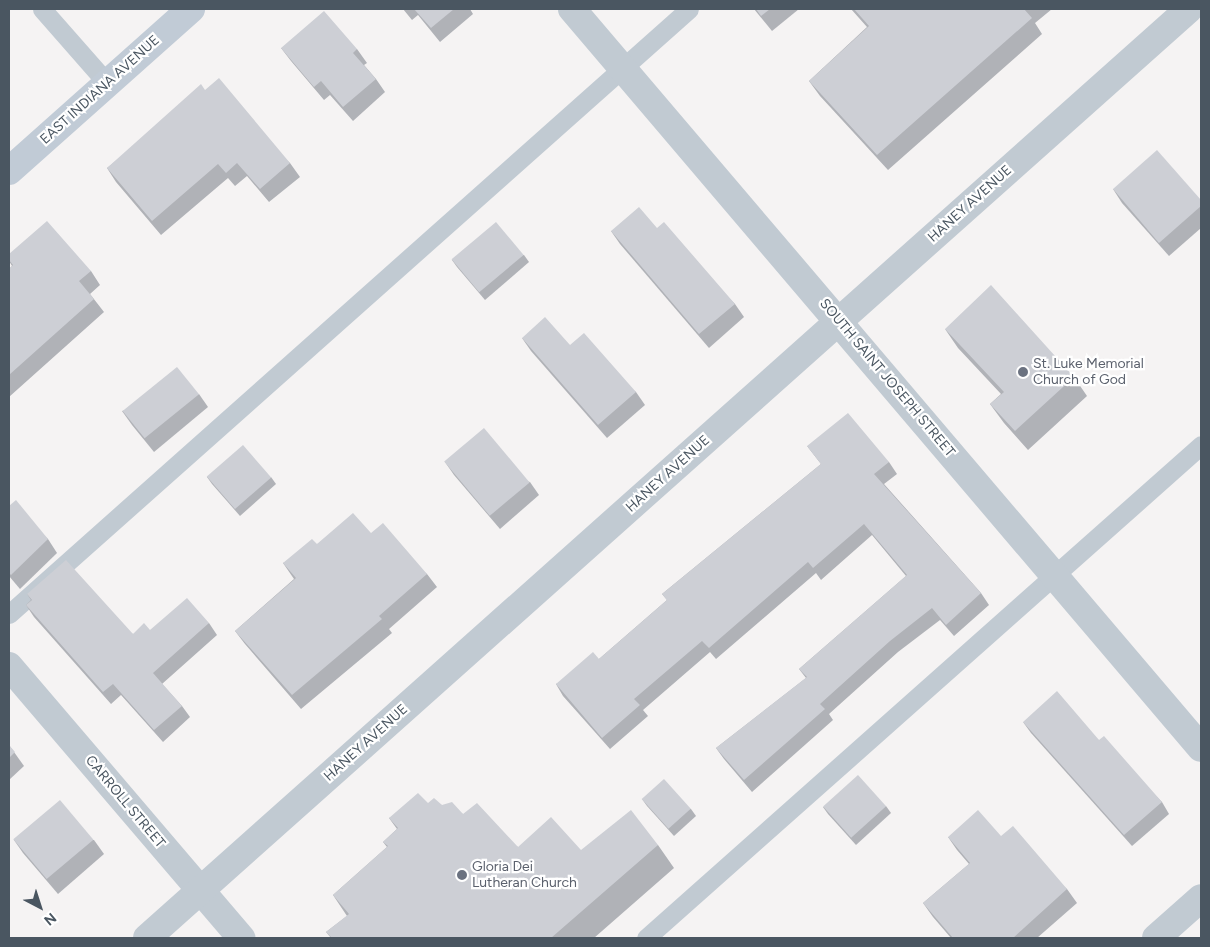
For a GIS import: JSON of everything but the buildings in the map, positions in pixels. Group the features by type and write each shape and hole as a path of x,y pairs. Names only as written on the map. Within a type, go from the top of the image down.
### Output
{"street":[{"name":"EAST INDIANA AVENUE","path":"9,171 191,9"},
{"name":"SOUTH SAINT JOSEPH STREET","path":"572,9 1201,748"},
{"name":"HANEY AVENUE","path":"147,938 1189,9"},
{"name":"CARROLL STREET","path":"9,666 241,938"},
{"path":"1156,938 1201,898"}],"lane":[{"path":"42,9 106,83"},
{"path":"9,614 689,9"},
{"path":"646,938 1056,576 1201,445"}],"place":[{"name":"St. Luke Memorial Church of God","path":"1023,372"},
{"name":"Gloria Dei Lutheran Church","path":"462,875"}]}
